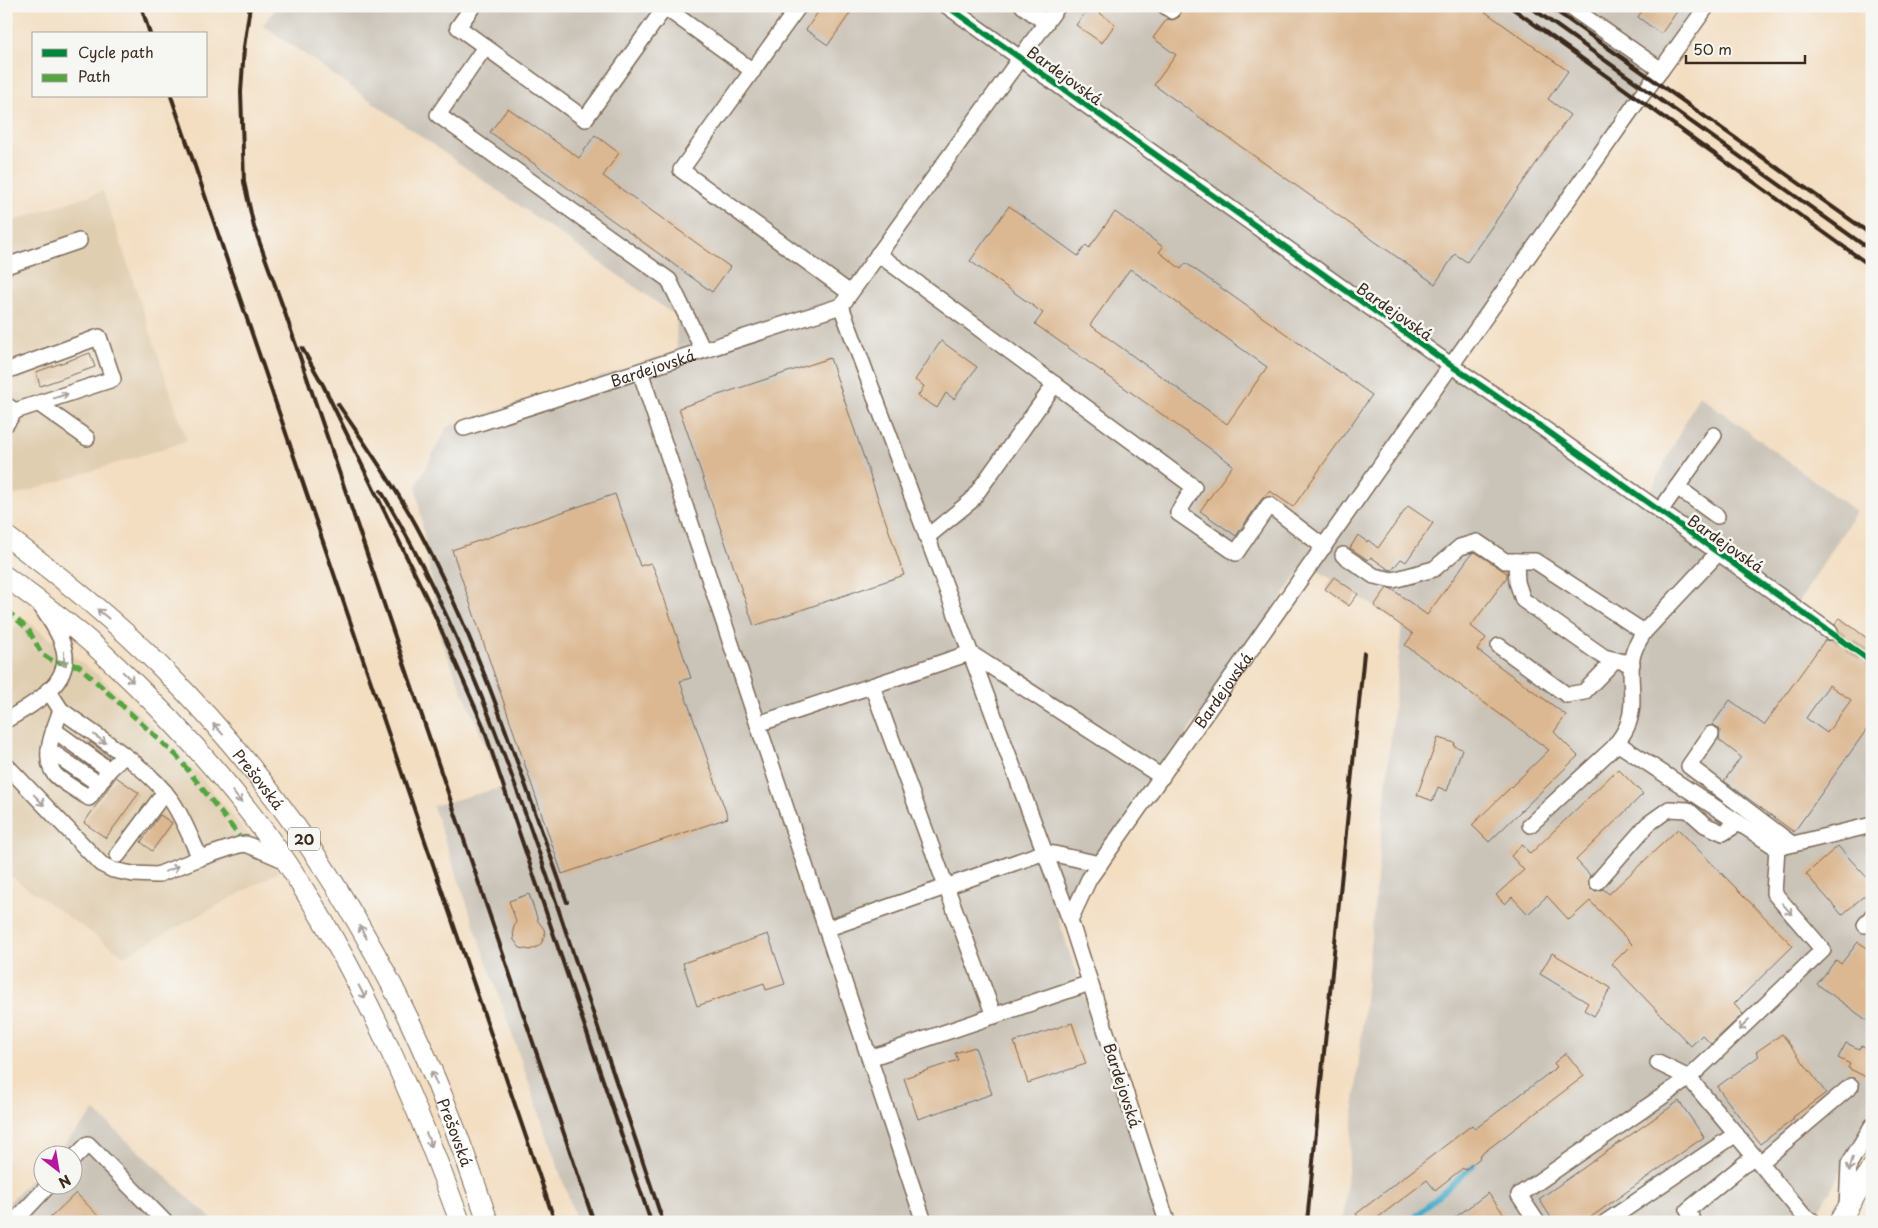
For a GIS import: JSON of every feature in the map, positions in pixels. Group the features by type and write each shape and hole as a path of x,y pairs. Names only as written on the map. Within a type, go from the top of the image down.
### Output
{"main road":[{"name":"Prešovská","path":"6,536 108,618 160,666 257,774 301,835 358,922 410,1023 446,1107 488,1222"},
{"name":"Prešovská","path":"6,577 109,659 170,721 239,799 286,861 333,936 384,1035 414,1101 460,1222"},
{"path":"1843,1215 1872,1168"}],"street":[{"path":"472,6 458,27 585,119 665,7 752,71"},
{"path":"799,6 681,170 850,293"},
{"name":"Bardejovská","path":"947,6 1452,366 1543,428 1830,632"},
{"path":"1023,6 1046,23"},
{"name":"Bardejovská","path":"464,428 840,306 1058,6"},
{"path":"1569,6 1661,70"},
{"name":"Bardejovská","path":"1070,920 1089,879 1706,6"},
{"path":"484,47 438,115 669,280 703,350"},
{"path":"6,266 79,241"},
{"path":"878,254 1194,487 1178,513 1236,552 1269,505 1324,546"},
{"name":"Bardejovská","path":"840,306 1070,920 1168,1222"},
{"path":"6,371 99,337 113,379 9,414"},
{"path":"640,371 924,1222"},
{"path":"927,537 971,501 1055,384"},
{"path":"39,404 88,438"},
{"path":"1660,511 1714,435"},
{"path":"1677,487 1717,516"},
{"path":"1343,555 1374,576 1393,580 1434,569 1460,547 1477,542 1505,561 1535,561 1644,632"},
{"name":"Bardejovská","path":"1530,825 1616,743 1628,725 1631,712 1632,654 1644,632 1718,552"},
{"path":"1516,561 1517,582 1523,600 1604,658 1632,664"},
{"name":"Prešovská","path":"6,728 12,716 59,681 64,668 65,654 62,642 37,600"},
{"path":"1499,646 1567,695 1584,692 1616,660"},
{"path":"758,724 970,653 1162,776"},
{"path":"872,686 994,1016"},
{"path":"48,690 61,710 156,782 178,812 200,858"},
{"path":"61,710 49,750 50,764 54,773 88,798 108,770 124,756"},
{"path":"54,730 108,770"},
{"path":"1711,734 1689,766 1784,846"},
{"path":"1616,743 1739,824 1784,846 1872,825"},
{"path":"6,765 101,864 113,870 133,874 156,874 246,844 286,861"},
{"path":"118,854 165,792"},
{"path":"1596,882 1648,824 1669,809 1688,810 1705,826 1723,833 1739,824"},
{"path":"1537,1222 1519,1195 1689,1078 1823,950 1774,893 1784,846"},
{"path":"826,928 1045,852 1100,864"},
{"path":"870,1058 1090,983"},
{"path":"1658,1063 1689,1078 1803,1215 1814,1222"},
{"path":"1693,1222 1688,1210 1851,1086"},
{"path":"1843,1215 1849,1164 1872,1126"},
{"path":"1606,1222 1736,1134"},
{"path":"82,1150 88,1144 165,1222"},
{"path":"14,1222 39,1196"}],"shaded area":[{"path":"278,6 1711,6 1455,362 1646,500 1699,395 1856,512 1795,608 1872,664 1872,1118 1812,1222 1343,1222 1402,624 1306,563 1058,918 1160,1222 577,1222 433,806 503,787 441,640 416,486 447,427 677,351 676,316 263,25"},
{"path":"103,191 187,441 6,498 6,223"},
{"path":"24,619 98,675 186,759 279,872 124,956 6,873 6,635"},
{"path":"95,1111 215,1222 6,1222 6,1206 32,1178 32,1196 82,1196 82,1146 62,1146"}],"building":[{"path":"822,6 855,6 828,45 806,30"},
{"path":"1090,6 1115,24 1102,43 1076,25"},
{"path":"1180,6 1477,6 1568,71 1548,99 1570,115 1467,262 1455,254 1435,284 1154,85 1176,55 1153,38 1167,19 1172,20 1179,17"},
{"path":"1645,6 1681,6 1661,34 1638,17"},
{"path":"508,108 579,158 595,135 619,153 603,176 730,267 712,292 490,132"},
{"path":"1009,206 1078,256 1086,245 1089,248 1115,212 1163,247 1159,252 1181,269 1186,263 1372,395 1293,507 1270,491 1261,500 1236,536 1200,511 1233,465 1035,324 1043,313 970,261","holes":["1130,269 1267,367 1227,424 1090,325"]},
{"path":"941,341 977,367 954,399 946,393 937,408 918,396 924,386 915,380"},
{"path":"90,353 95,367 40,386 36,372"},
{"path":"830,358 904,575 754,626 679,408"},
{"path":"615,494 640,566 651,563 655,571 691,678 680,681 728,818 562,874 452,550"},
{"path":"1408,506 1433,523 1406,562 1401,559 1392,570 1388,569 1371,557 1368,560 1350,548 1358,535 1378,548"},
{"path":"1475,552 1507,573 1507,577 1471,626 1486,638 1477,650 1566,715 1554,732 1578,756 1489,842 1472,825 1549,750 1405,645 1413,634 1374,606 1387,588 1392,589 1427,615 1472,553"},
{"path":"1334,577 1358,594 1349,606 1325,589"},
{"path":"1840,618 1872,642 1872,722 1794,832 1724,781 1741,757 1719,740 1720,730 1712,725 1730,700 1764,725 1825,640 1833,641 1838,637 1839,629 1835,624","holes":["1829,685 1851,700 1827,733 1806,718"]},
{"path":"1438,738 1455,743 1454,746 1462,749 1447,791 1438,787 1433,801 1417,795"},
{"path":"90,742 109,756 108,758 89,744"},
{"path":"1618,769 1643,794 1576,860 1590,875 1588,881 1590,889 1596,891 1603,889 1609,894 1678,829 1793,946 1734,1004 1743,1014 1711,1044 1702,1035 1691,1046 1612,964 1632,944 1590,901 1569,920 1547,896 1528,914 1512,897 1505,904 1496,895 1524,870 1511,856 1522,844 1530,854"},
{"path":"116,777 139,793 106,838 84,823"},
{"path":"160,815 172,823 152,851 141,842"},
{"path":"1838,846 1872,883 1872,889 1842,915 1806,874"},
{"path":"529,894 538,921 545,934 539,946 530,950 520,948 514,940 513,930 516,921 509,901"},
{"path":"768,934 785,984 766,990 764,983 697,1006 683,963"},
{"path":"1858,942 1872,951 1872,1024 1817,984 1836,960 1841,964"},
{"path":"1552,953 1611,988 1594,1016 1584,1010 1588,1003 1540,974"},
{"path":"1072,1023 1086,1064 1028,1083 1014,1042"},
{"path":"1782,1034 1826,1093 1760,1144 1717,1087 1759,1056 1756,1052"},
{"path":"1846,1043 1859,1049 1861,1046 1872,1051 1872,1080 1848,1068 1850,1064 1838,1058"},
{"path":"975,1047 992,1094 918,1119 904,1078 958,1060 955,1053"},
{"path":"1566,1053 1584,1076 1479,1156 1480,1158 1465,1170 1463,1168 1435,1190 1427,1180 1372,1222 1362,1222 1356,1214 1472,1125 1475,1129 1557,1067 1554,1063"},
{"path":"1679,1101 1704,1137 1584,1222 1554,1222 1539,1199"},
{"path":"1488,1193 1510,1222 1449,1222"},
{"path":"73,1196 79,1196 104,1222 46,1222"}],"waterway":[{"path":"1409,1222 1474,1165"}],"tunnel":[{"path":"1830,632 1872,662"}],"railway":[{"path":"141,6 149,32"},
{"path":"250,6 244,47 241,92 244,182 254,227 284,310 594,1222"},
{"path":"1509,6 1872,267"},
{"path":"1529,6 1872,251"},
{"path":"1549,6 1872,235"},
{"path":"172,98 555,1222"},
{"path":"302,348 323,385 432,609 482,723 651,1222"},
{"path":"338,404 398,494 439,570 480,663 567,902"},
{"path":"381,491 435,592 459,644 502,749 541,857 663,1222"},
{"path":"1307,1222 1364,653"}],"marked path":[{"path":"6,610 28,629 42,654 53,661 79,666 177,756 239,836"}],"cycle path":[{"path":"947,6 1452,366 1543,428 1872,662"}]}
